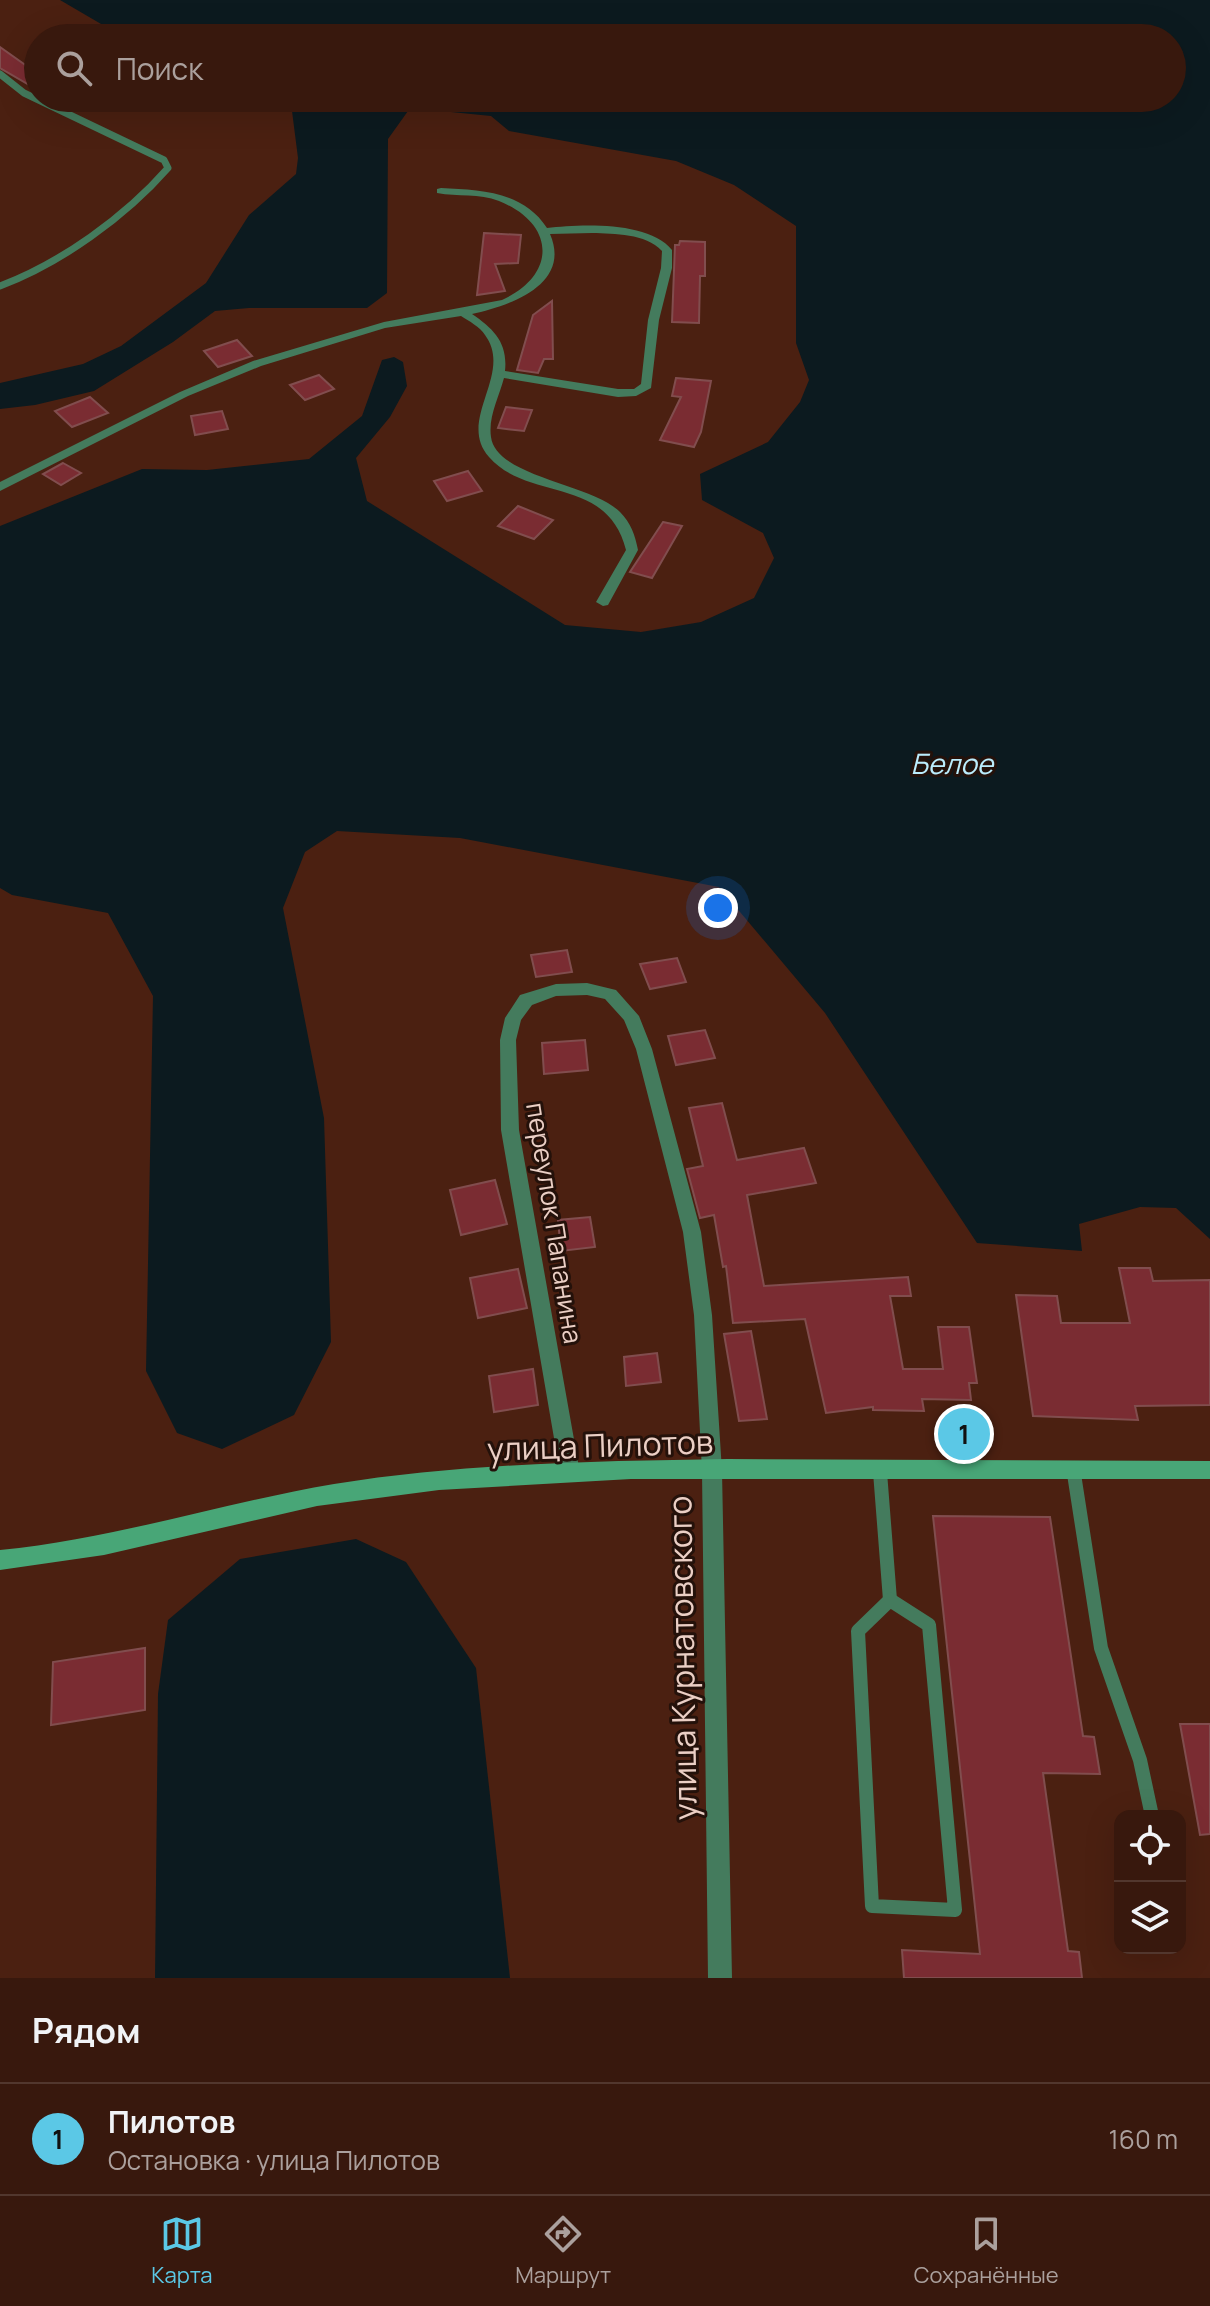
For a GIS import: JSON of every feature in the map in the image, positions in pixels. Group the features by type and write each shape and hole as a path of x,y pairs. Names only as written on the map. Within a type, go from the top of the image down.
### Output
{"street":[{"path":"0,487 182,395 226,377 377,327 430,315 464,313 503,303 534,286 546,263 550,245 547,231 540,223 503,199 485,194 441,191"},
{"path":"502,374 618,393 636,392 647,386 657,298 667,265 668,252 664,245 630,233 584,228 547,231"},
{"path":"464,313 490,331 502,360 502,374 488,410 485,430 485,442 493,455 513,469 602,504 624,521 632,550 603,602"},
{"name":"улица Курнатовского","path":"587,989 610,994 631,1016 644,1049 692,1232 703,1315 712,1471 720,1978"},
{"name":"переулок Папанина","path":"570,1473 510,1130 508,1040 513,1018 526,1000 556,990 587,989"},
{"name":"улица Пилотов","path":"0,1560 88,1546 279,1504 361,1490 501,1475 712,1471 1074,1474 1210,1470"}],"lane":[{"path":"0,74 11,88 24,94"},
{"path":"0,286 21,279 45,265 135,200 168,168 164,160 62,112"},
{"path":"880,1472 890,1600"},
{"path":"1074,1474 1101,1648 1140,1760 1151,1810"},
{"path":"890,1600 929,1625 955,1910 872,1906 858,1631 890,1600"}],"water":[{"name":"Белое","path":"60,0 1210,0 1210,1239 1176,1208 1140,1207 1079,1224 1082,1251 977,1243 825,1013 719,887 460,838 337,831 305,852 283,908 324,1118 331,1342 294,1415 222,1449 177,1433 146,1371 153,996 108,913 12,895 0,888 0,526 142,469 207,470 309,459 362,416 382,360 394,357 403,362 407,386 390,417 356,458 367,501 565,625 641,632 701,622 754,598 774,558 763,533 702,500 700,474 768,442 800,402 809,380 796,343 796,226 734,185 676,161 509,131 491,116 451,112 1186,112 1186,24 101,24"},
{"name":"Белое","path":"292,112 407,112 388,139 387,293 367,308 215,311 173,342 94,391 35,405 0,409 0,383 83,364 121,346 206,283 249,215 296,174 298,158"},
{"path":"356,1539 406,1562 476,1668 510,1978 155,1978 158,1694 168,1620 240,1559"}],"building":[{"path":"0,47 24,64 24,82 0,68"},
{"path":"484,233 521,235 518,263 495,264 505,291 477,295"},
{"path":"680,241 705,242 705,276 700,276 699,323 672,322 675,245 679,245"},
{"path":"552,301 553,359 544,359 538,373 517,370 533,315"},
{"path":"237,340 252,356 218,367 204,351"},
{"path":"319,375 334,389 305,400 290,385"},
{"path":"676,378 711,381 701,432 694,447 660,440 681,397 672,396"},
{"path":"90,397 108,413 72,427 55,411"},
{"path":"506,407 532,410 524,431 498,428"},
{"path":"222,411 228,429 195,435 191,416"},
{"path":"63,463 81,473 61,485 43,474"},
{"path":"468,471 482,491 447,501 434,481"},
{"path":"518,506 553,520 534,539 498,526"},
{"path":"663,522 682,526 652,578 630,572"},
{"path":"567,950 572,972 536,977 531,955"},
{"path":"677,958 686,982 650,989 640,964"},
{"path":"705,1030 715,1058 676,1065 668,1036"},
{"path":"585,1040 588,1070 544,1074 542,1043"},
{"path":"722,1103 737,1160 804,1148 816,1183 747,1195 764,1286 908,1277 911,1296 890,1296 903,1369 943,1369 938,1327 969,1327 977,1383 969,1383 971,1400 922,1399 924,1411 873,1410 873,1407 826,1413 805,1319 733,1323 726,1266 723,1267 714,1215 700,1218 687,1169 703,1166 689,1108"},
{"path":"495,1180 507,1224 461,1235 450,1190"},
{"path":"590,1217 595,1247 561,1251 558,1220"},
{"path":"1119,1268 1150,1268 1153,1281 1210,1280 1210,1405 1135,1406 1138,1420 1033,1416 1016,1295 1057,1296 1061,1323 1130,1323"},
{"path":"518,1269 527,1308 478,1318 470,1278"},
{"path":"751,1331 767,1419 739,1421 724,1334"},
{"path":"657,1353 661,1382 626,1386 624,1357"},
{"path":"533,1369 538,1405 494,1412 489,1376"},
{"path":"933,1516 1050,1517 1083,1736 1094,1737 1100,1774 1043,1773 1068,1951 1079,1952 1082,1978 904,1978 902,1950 980,1954"},
{"path":"145,1648 145,1710 51,1725 53,1662"},
{"path":"1180,1724 1210,1724 1210,1834 1200,1835"}],"place":[{"name":"Пилотов","path":"964,1434"}]}
